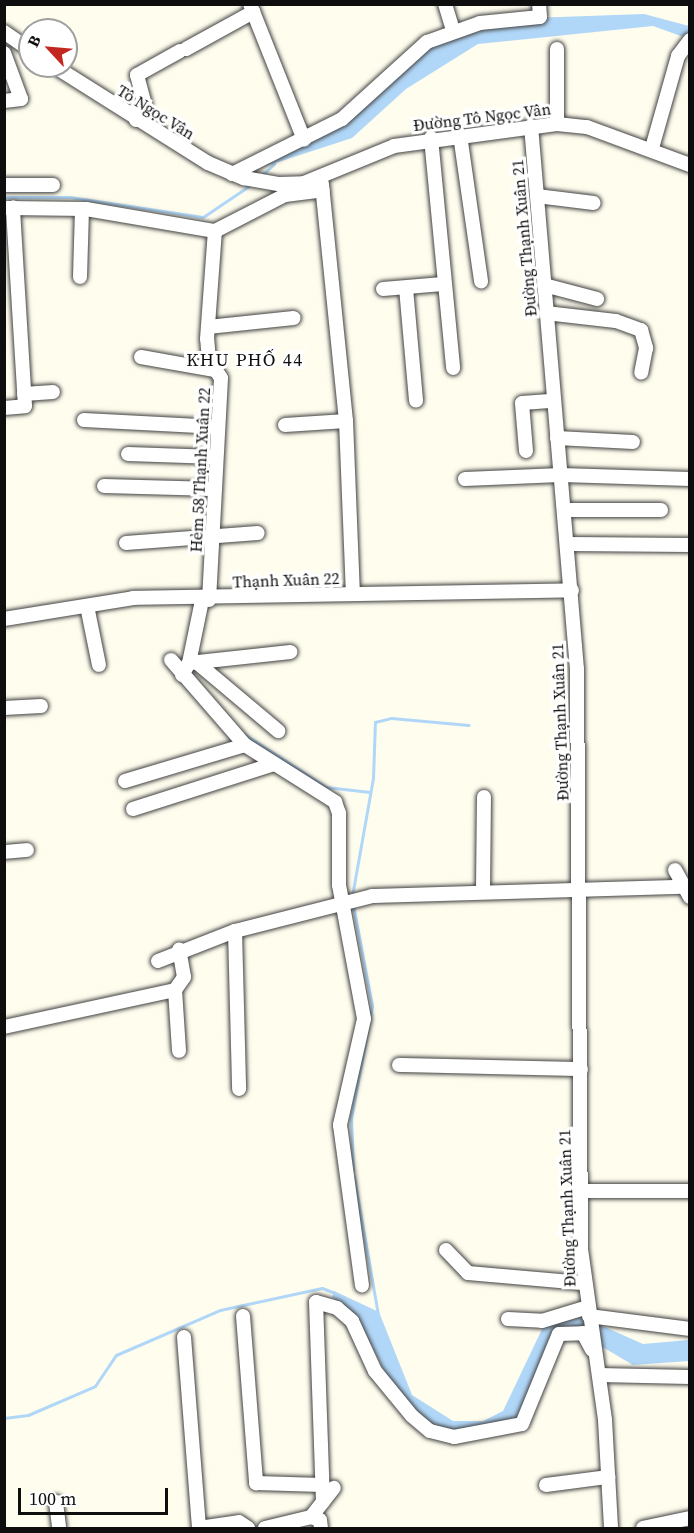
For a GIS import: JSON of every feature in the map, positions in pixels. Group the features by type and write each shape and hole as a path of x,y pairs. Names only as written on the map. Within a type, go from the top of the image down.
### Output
{"street":[{"path":"445,4 453,31"},
{"path":"238,176 342,119 428,42 453,31 497,19 540,17 539,4"},
{"path":"136,120 145,105 136,75 183,50 251,8 304,140"},
{"path":"4,32 18,42"},
{"path":"652,148 687,42"},
{"path":"557,49 557,124"},
{"path":"4,53 21,99 4,101"},
{"name":"Tô Ngọc Vân","path":"72,78 136,120 238,176 279,184"},
{"name":"Đường Tô Ngọc Vân","path":"279,184 322,183 394,146 431,138 557,124 587,127 652,148 690,165"},
{"name":"Đường Thạnh Xuân 21","path":"531,126 553,401 572,590 581,892 581,1191 584,1283 598,1364"},
{"path":"460,135 481,280"},
{"path":"431,138 443,284 453,368"},
{"path":"24,400 9,208 33,206 82,209 216,231 285,195 322,183 346,421 352,593"},
{"path":"4,185 53,185"},
{"path":"537,196 594,203"},
{"path":"80,277 82,209"},
{"name":"Hẻm 58 Thạnh Xuân 22","path":"189,666 206,600 213,535 221,378 209,360 208,327 216,231"},
{"path":"383,289 443,284"},
{"path":"544,285 597,299"},
{"path":"406,288 416,401"},
{"path":"546,313 616,321 641,330 646,348 641,373"},
{"path":"208,327 294,318"},
{"path":"141,357 215,370"},
{"path":"4,408 53,392"},
{"path":"526,451 522,403 553,401"},
{"path":"84,420 218,427"},
{"path":"285,425 346,421"},
{"path":"557,438 633,442"},
{"path":"128,454 216,457"},
{"path":"465,479 561,475 690,479"},
{"path":"104,486 215,489"},
{"path":"565,510 661,510"},
{"path":"126,543 258,533"},
{"path":"569,544 690,545"},
{"name":"Thạnh Xuân 22","path":"4,619 133,598 206,600 352,593 572,590"},
{"path":"87,606 99,664"},
{"path":"189,666 290,652"},
{"path":"171,660 189,666 278,731"},
{"path":"189,666 245,745 335,802 364,1019 340,1125 362,1286"},
{"path":"4,708 41,706"},
{"path":"126,781 245,745"},
{"path":"133,809 274,764"},
{"path":"483,890 484,797"},
{"path":"4,852 27,850"},
{"path":"158,962 178,949 235,931 349,901 483,890 687,892 675,870"},
{"path":"235,931 238,1089"},
{"path":"178,949 184,976 175,990 178,1051"},
{"path":"4,1027 175,990"},
{"path":"399,1065 581,1069"},
{"path":"581,1191 690,1191"},
{"path":"446,1250 468,1273 584,1283"},
{"path":"265,1528 310,1516 323,1502 328,1486 316,1302 337,1308 352,1321 375,1371 412,1416 430,1431 454,1437 522,1424 559,1334 583,1333 598,1364 610,1528"},
{"path":"508,1319 542,1321 589,1314 690,1329"},
{"path":"243,1316 256,1483 328,1486"},
{"path":"184,1337 199,1528 239,1522 248,1528"},
{"path":"598,1364 690,1377"},
{"path":"546,1485 608,1477"},
{"path":"56,1502 59,1528"},
{"path":"310,1516 320,1520 321,1528"},
{"path":"643,1528 690,1518"}],"water":[{"path":"644,14 689,26 689,39 653,26 478,44 406,89 352,138 245,173 275,152 319,138 351,119 420,52 461,29 531,18"},
{"path":"334,1291 379,1312 412,1395 453,1421 483,1421 503,1411 545,1323 580,1316 643,1344 689,1340 689,1361 633,1365 572,1329 555,1333 518,1419 479,1432 449,1430 420,1419 388,1378 355,1314 332,1297"}],"waterway":[{"path":"261,176 274,164"},
{"path":"4,197 70,197 203,217 252,184"},
{"path":"352,896 373,778 375,722 391,718 469,725"},
{"path":"244,734 326,787 370,792"},
{"path":"353,905 372,1006 351,1118 353,1170"},
{"path":"354,1177 378,1315"},
{"path":"4,1418 28,1415 95,1386 116,1355 220,1310 322,1288 335,1293"}],"district":[{"name":"KHU PHỐ 44","path":"245,360"}]}
